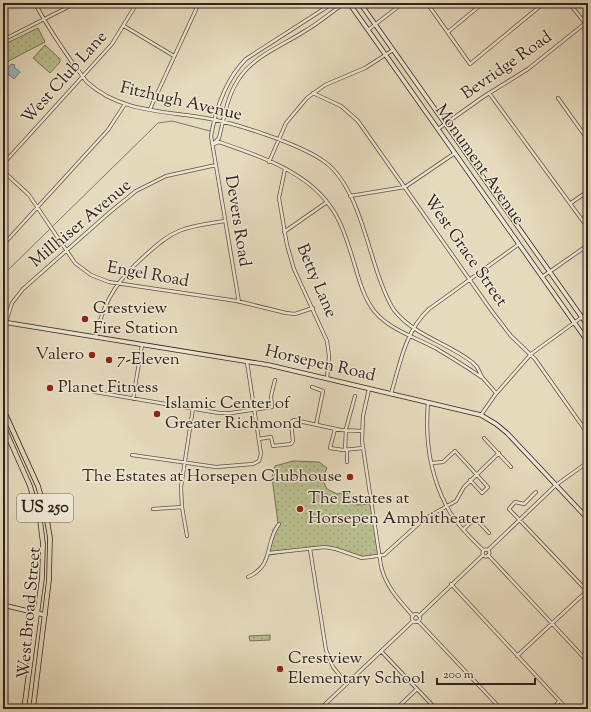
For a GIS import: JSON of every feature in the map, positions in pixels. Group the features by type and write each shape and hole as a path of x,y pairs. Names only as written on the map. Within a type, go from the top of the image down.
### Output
{"main road":[{"name":"West Broad Street","path":"3,408 41,496 49,532 50,568 32,709"},
{"name":"West Broad Street","path":"3,425 34,497 42,531 43,572 24,707"},
{"path":"15,452 22,449"}],"street":[{"name":"Fitzhugh Avenue","path":"35,3 44,20 83,77 102,93 125,104 223,121 306,151 327,164 339,176 350,196 388,299 396,312 413,327 468,359 477,367 482,377 496,393"},
{"path":"3,40 76,3"},
{"name":"West Club Lane","path":"3,164 112,44 138,3"},
{"path":"150,109 199,3"},
{"path":"215,3 224,5 232,3"},
{"name":"Devers Road","path":"239,302 224,221 214,144 211,136 215,120 228,84 238,68 257,51 333,3"},
{"name":"Devers Road","path":"214,144 219,138 231,93 243,73 261,57 287,42 345,3"},
{"name":"Monument Avenue","path":"349,3 588,342"},
{"name":"Monument Avenue","path":"360,3 588,326"},
{"path":"368,30 403,3"},
{"path":"427,3 470,64 544,3"},
{"path":"448,32 483,3"},
{"path":"569,3 587,22"},
{"name":"Bevridge Road","path":"438,129 489,93 528,69 587,22"},
{"path":"124,26 174,56"},
{"path":"283,35 287,42"},
{"path":"269,162 277,140 293,112 313,93 324,86 365,68 394,50"},
{"name":"West Grace Street","path":"313,93 340,106 351,114 363,127 511,336 523,349 531,354 588,434"},
{"path":"489,93 588,228"},
{"path":"558,98 587,136 588,140"},
{"path":"3,245 108,130 125,104"},
{"name":"Fitzhugh Avenue","path":"214,144 219,142 285,169 302,179 327,202 340,224 366,296 372,308 387,323 443,353 482,377"},
{"path":"350,196 405,187 455,153"},
{"name":"Millhiser Avenue","path":"4,322 15,298 123,201 145,186 174,173 216,165"},
{"name":"Betty Lane","path":"285,169 279,198 284,232 291,262 327,340 329,356 327,379"},
{"name":"Engel Road","path":"3,170 22,188 37,207 66,251 85,272 97,278 118,283 239,302 291,314 313,308"},
{"path":"571,204 588,191"},
{"path":"284,232 327,202"},
{"path":"96,336 104,308 118,283 135,264 173,234 188,228 224,221"},
{"path":"391,394 409,335 413,327 429,309 519,244"},
{"path":"542,277 588,245"},
{"path":"480,415 496,393 531,354 582,317"},
{"name":"Horsepen Road","path":"4,322 247,361 480,415 496,424 507,433 588,519"},
{"path":"133,399 142,344"},
{"path":"132,455 216,467 257,462 261,458 247,361"},
{"path":"95,392 226,413 254,409 259,410 272,407 271,396 275,380"},
{"path":"312,387 323,391 316,425"},
{"path":"369,389 362,430 363,448 382,572 388,586 413,616 413,621"},
{"path":"347,462 346,430 355,396"},
{"path":"418,621 419,616 483,555 483,550 446,506 436,482 427,436 428,404"},
{"path":"187,536 182,507 181,487 193,408"},
{"path":"259,439 271,437 273,446 291,444 293,441 291,422 296,420 335,429 362,430"},
{"path":"335,429 330,448 346,450 363,448"},
{"path":"484,438 511,467"},
{"path":"432,464 444,461 455,451 488,487 482,493 470,480"},
{"path":"269,553 331,548 362,558 379,556 389,552 424,519 456,501 470,480 499,453"},
{"path":"483,550 488,550 556,485 588,462"},
{"path":"517,656 588,591 510,509 515,502 524,504 536,492"},
{"path":"153,509 182,507"},
{"path":"464,529 475,518 489,533"},
{"path":"248,577 262,566 269,553 273,532 279,524"},
{"path":"310,549 326,650 333,667 346,683"},
{"path":"488,550 488,556"},
{"path":"483,555 488,556 588,662"},
{"path":"451,584 567,709"},
{"path":"3,605 45,615"},
{"path":"413,616 416,614 419,616"},
{"path":"320,709 413,621 418,621 501,709"},
{"path":"381,651 436,709"},
{"path":"396,709 417,689"},
{"path":"553,709 559,701"},
{"path":"24,707 32,709"}],"green space":[{"path":"38,28 45,42 3,64 3,45"},
{"path":"45,45 60,59 60,62 50,73 33,58"},
{"path":"293,461 319,462 327,468 322,479 327,489 337,494 345,492 351,496 356,505 371,504 379,556 365,558 323,547 269,555 273,530 278,523 272,477 275,466"},
{"path":"270,635 270,640 250,641 249,636"}],"water":[{"path":"11,64 15,65 14,67 20,72 14,79 7,73 3,75"}],"waterway":[{"path":"3,275 158,123 172,121 210,131"}],"place":[{"name":"Crestview Fire Station","path":"85,319"},
{"name":"Valero","path":"92,355"},
{"name":"7-Eleven","path":"109,360"},
{"name":"Planet Fitness","path":"50,388"},
{"name":"Islamic Center of Greater Richmond","path":"157,414"},
{"name":"The Estates at Horsepen Clubhouse","path":"350,477"},
{"name":"The Estates at Horsepen Amphitheater","path":"300,509"},
{"name":"Crestview Elementary School","path":"280,669"}]}
